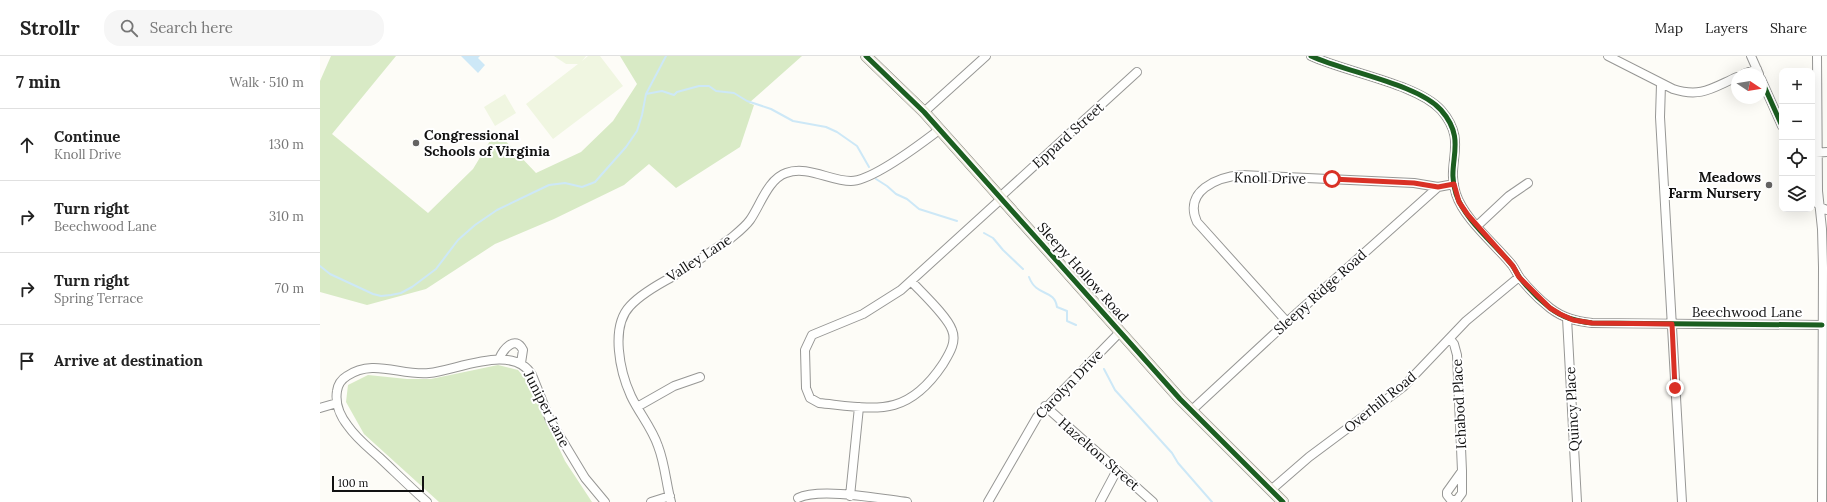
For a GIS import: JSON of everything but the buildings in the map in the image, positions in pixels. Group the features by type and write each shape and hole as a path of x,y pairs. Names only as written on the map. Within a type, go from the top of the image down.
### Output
{"main road":[{"name":"Sleepy Hollow Road","path":"866,56 924,112 1120,332 1192,410 1283,502"}],"street":[{"path":"924,112 986,56"},
{"name":"Beechwood Lane","path":"1311,56 1416,93 1433,102 1448,119 1455,134 1456,154 1454,184 1459,202 1477,226 1513,266 1519,277 1550,308 1567,318 1592,323 1822,325"},
{"path":"1608,56 1661,84 1684,93 1696,93 1711,90 1731,80"},
{"path":"1751,56 1757,68"},
{"path":"1817,56 1815,153 1823,208 1822,502"},
{"name":"Eppard Street","path":"911,281 952,328 954,339 952,349 932,381 914,396 902,403 884,408 819,403 810,398 806,388 805,350 807,343 816,333 877,306 911,281 1138,72"},
{"path":"1661,84 1660,117 1682,502"},
{"path":"1767,92 1779,119"},
{"name":"Valley Lane","path":"671,499 664,462 658,445 637,407 626,383 618,344 620,324 626,311 631,305 737,233 750,220 773,184 786,172 800,171 850,181 862,179 879,171 939,130"},
{"path":"1815,153 1827,152"},
{"name":"Knoll Drive","path":"1287,322 1197,222 1193,206 1200,193 1213,182 1221,178 1242,175 1407,182 1438,187"},
{"path":"1477,226 1509,196 1528,183"},
{"path":"1438,187 1454,184"},
{"name":"Sleepy Ridge Road","path":"1192,410 1287,322 1438,187"},
{"path":"1815,199 1823,208"},
{"name":"Overhill Road","path":"1271,490 1309,457 1403,387 1478,311 1519,277"},
{"name":"Quincy Place","path":"1567,318 1576,501"},
{"name":"Carolyn Drive","path":"988,502 1030,427 1045,406 1120,332"},
{"name":"Ichabod Place","path":"1450,338 1454,344 1457,355 1462,471"},
{"path":"499,359 506,347 510,344 516,343 523,350 521,363"},
{"name":"Juniper Lane","path":"337,403 337,392 341,381 350,374 362,369 381,367 410,373 430,373 499,359 521,363 526,366 532,375 550,420 580,471 605,502"},
{"path":"637,407 674,386 700,377"},
{"path":"320,408 337,403 351,431 427,502"},
{"name":"Hazelton Street","path":"1045,406 1153,502"},
{"path":"850,496 859,407"},
{"path":"1100,502 1117,470"},
{"path":"798,498 811,494 850,496 907,502"},
{"path":"652,502 671,499"}],"green space":[{"path":"331,56 396,56 332,134 428,213 473,169 496,131 536,173 581,152 613,121 637,84 620,56 802,56 749,103 754,105 740,147 676,188 649,164 624,185 554,219 495,244 426,289 367,305 320,292 320,81"},
{"path":"554,56 586,56 582,61 588,56 600,56 623,86 553,139 526,104 578,64 566,64"},
{"path":"505,94 516,113 495,126 484,107"},
{"path":"498,365 518,370 528,382 565,461 592,502 439,502 364,434 346,402 348,385 368,375 407,379 431,379"}],"water":[{"path":"461,56 480,56 478,58 485,65 478,73"}],"waterway":[{"path":"320,266 330,274 373,294 381,296 401,293 412,287 436,269 458,240 475,225 497,210 549,185 565,183 582,187 595,182 626,147 637,131 646,94 666,56"},
{"path":"646,94 662,91 674,95 677,92 699,86 709,86 716,91 734,93 747,101 771,109 793,121 826,127 837,132 857,146 869,167"},
{"path":"876,179 896,194 907,199 919,209 957,221"},
{"path":"984,233 993,238 1023,269"},
{"path":"1029,277 1032,284 1036,288 1052,297 1057,307 1067,311 1067,321 1076,325"},
{"path":"1104,369 1115,390 1172,453 1178,463 1212,502"}],"cycle path":[{"path":"866,56 924,112 1180,399 1283,502"},
{"path":"1311,56 1325,62 1380,79 1416,93 1430,101 1441,110 1449,121 1454,132 1455,152 1453,183 1460,203 1473,222 1512,265 1520,278 1538,298 1565,317 1592,323 1822,325"},
{"path":"1767,92 1779,119"}],"place":[{"name":"Congressional Schools of Virginia","path":"416,143"},
{"name":"Meadows Farm Nursery","path":"1769,185"}],"route":[{"path":"1332,179 1414,183 1438,187 1454,184 1459,202 1468,215 1513,266 1519,277 1550,308 1567,318 1582,322 1672,324 1675,388"}]}
